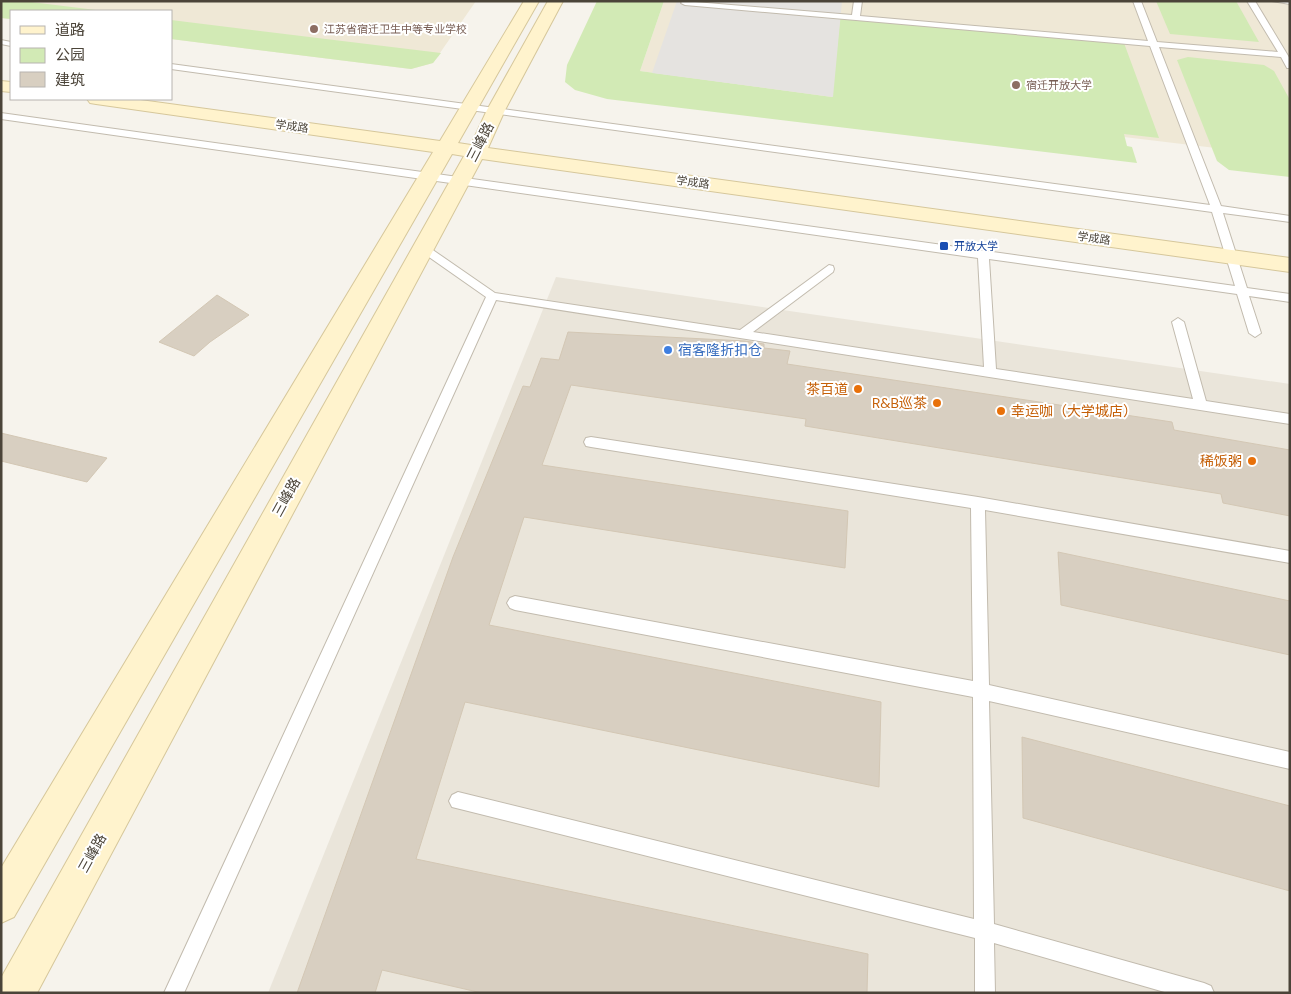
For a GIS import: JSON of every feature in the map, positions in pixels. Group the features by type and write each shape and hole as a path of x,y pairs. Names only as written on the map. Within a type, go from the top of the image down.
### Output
{"main road":[{"name":"三峰路","path":"15,993 460,180 469,108 532,1"},
{"name":"三峰路","path":"1,904 430,176 496,110 556,1"},
{"name":"学成路","path":"172,94 466,142"},
{"name":"学成路","path":"105,100 466,142 1229,248 1290,265"},
{"name":"学成路","path":"1229,248 1290,248"}],"lane":[{"path":"856,18 858,1"},
{"path":"1138,1 1217,210 1255,334"},
{"path":"1251,1 1290,66"},
{"path":"1276,1 1290,2"},
{"path":"685,3 1283,55"},
{"path":"172,66 1290,219"},
{"path":"1,116 1290,298"},
{"path":"423,248 492,296 1290,419"},
{"path":"982,255 990,373"},
{"path":"741,334 829,269"},
{"path":"174,993 492,296"},
{"path":"1178,322 1201,405"},
{"path":"592,442 978,503 1290,557"},
{"path":"978,503 985,993"},
{"path":"515,603 981,691 1290,760"},
{"path":"458,801 984,931 1204,993"}],"shaded area":[{"name":"江苏省宿迁卫生中等专业学校","path":"1,1 476,1 433,63 411,69 172,39 172,10 10,10 10,19 1,18"},
{"name":"宿迁开放大学","path":"664,1 1290,1 1290,157 1124,137 640,71"},
{"path":"677,1 842,1 833,97 652,73"},
{"path":"556,277 1290,384 1290,993 268,993"}],"green space":[{"path":"1,1 23,1 96,10 10,10 10,19 1,18"},
{"path":"597,1 664,1 640,71 832,97 840,19 1124,43 1159,138 1124,134 1127,146 1132,147 1137,163 607,99 575,90 565,82 567,65"},
{"path":"1156,1 1236,1 1259,42 1170,34"},
{"path":"172,20 441,53 433,63 411,69 172,39"},
{"path":"1188,57 1264,65 1274,71 1290,100 1290,177 1229,170 1217,161 1177,60"}],"building":[{"path":"217,295 249,315 210,342 194,356 159,342"},
{"path":"568,332 745,341 764,344 764,348 790,351 787,364 1172,422 1174,430 1290,450 1290,516 1223,503 1221,494 805,426 806,419 571,385 542,465 848,511 845,568 524,517 489,625 881,702 879,787 465,702 416,859 868,954 867,993 482,993 382,970 375,993 297,993 453,557 523,386 530,387 541,358 559,360"},
{"path":"1,433 107,458 87,482 1,461"},
{"path":"1058,552 1290,601 1290,655 1061,605"},
{"path":"1022,737 1290,806 1290,891 1023,818"}],"place":[{"name":"江苏省宿迁卫生中等专业学校","path":"314,29"},
{"name":"宿迁开放大学","path":"1016,85"},
{"name":"开放大学","path":"944,246"},
{"name":"宿客隆折扣仓","path":"668,350"},
{"name":"茶百道","path":"858,389"},
{"name":"R&B巡茶","path":"937,403"},
{"name":"幸运咖（大学城店）","path":"1001,411"},
{"name":"稀饭粥","path":"1252,461"}]}
